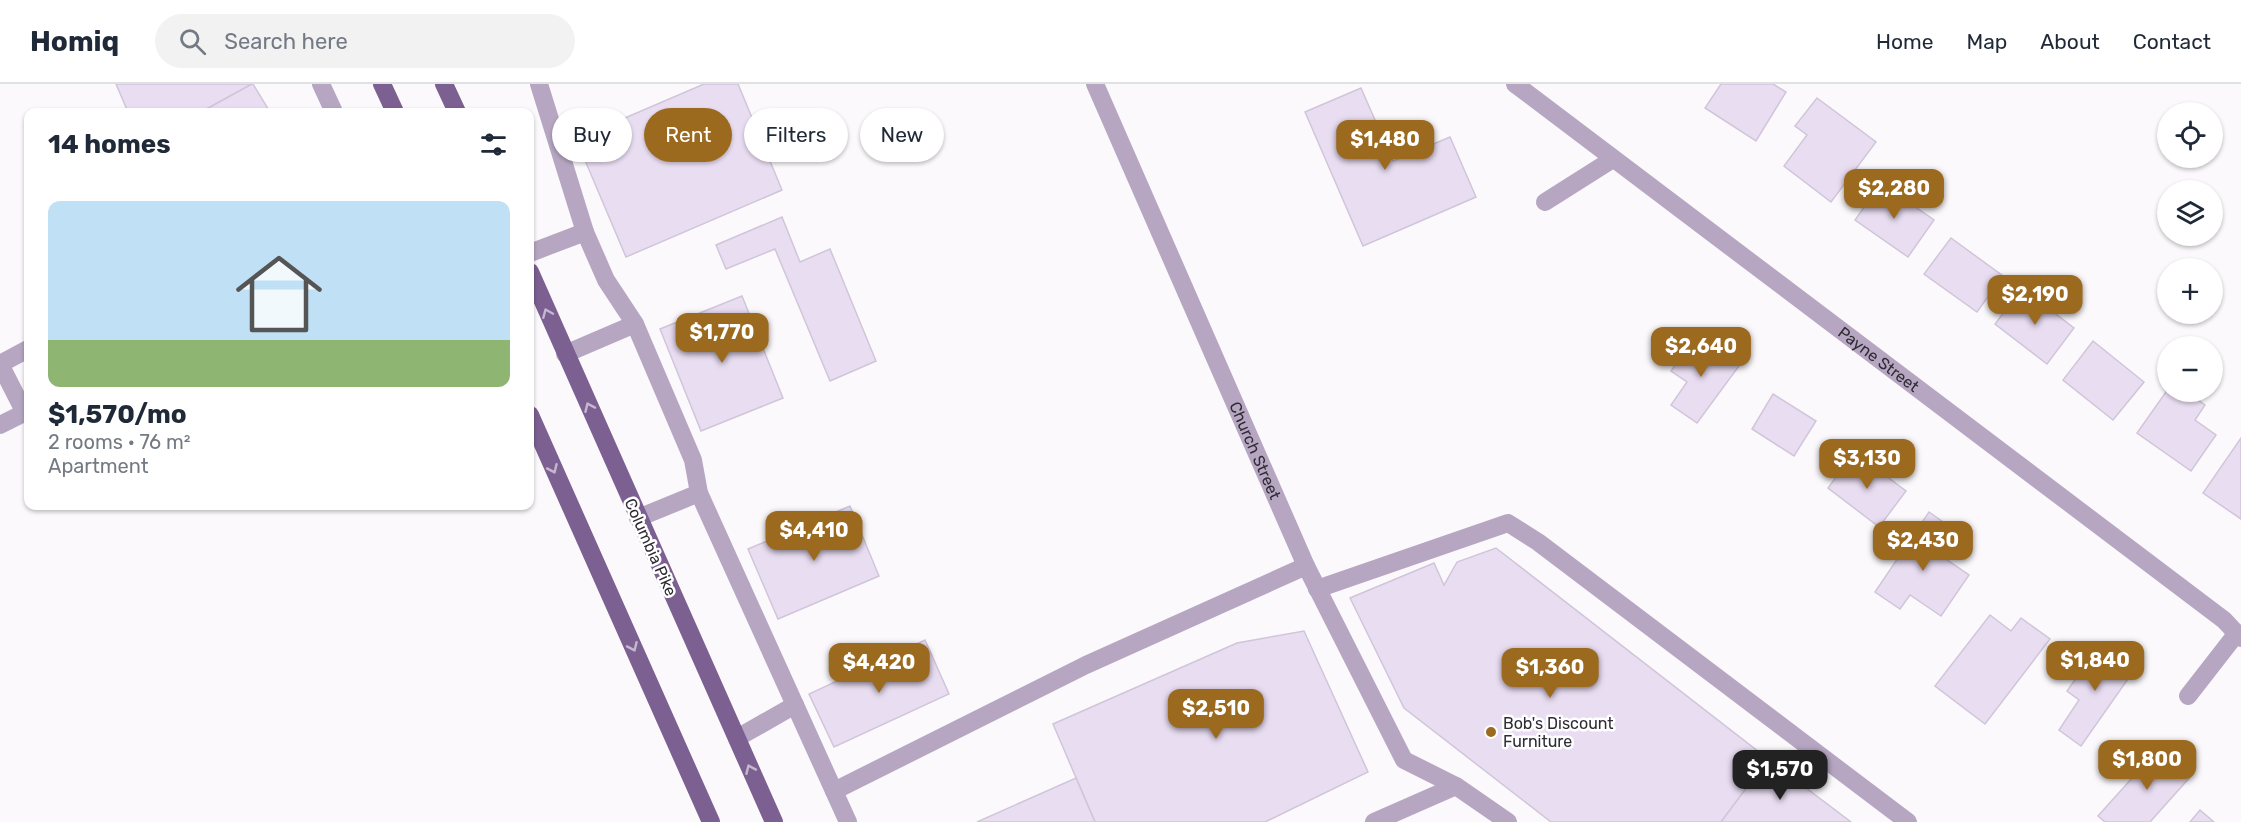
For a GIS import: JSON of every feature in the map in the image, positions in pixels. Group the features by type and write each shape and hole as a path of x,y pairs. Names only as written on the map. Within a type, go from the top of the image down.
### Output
{"main road":[{"path":"382,84 393,108"},
{"path":"444,84 455,108"},
{"name":"Columbia Pike","path":"534,281 774,822"},
{"path":"534,425 711,822"}],"street":[{"path":"321,84 332,108"},
{"path":"539,84 585,232 606,280 635,324 693,460 699,493 848,822"},
{"name":"Church Street","path":"1095,84 1306,566 1404,760 1456,786 1508,822"},
{"name":"Payne Street","path":"1515,84 2224,620 2239,635"},
{"path":"1545,202 1613,159"},
{"path":"534,251 585,232"},
{"path":"565,354 635,324"},
{"path":"24,351 0,364 24,407"},
{"path":"0,425 24,413"},
{"path":"638,518 699,493"},
{"path":"1317,589 1508,523 1538,542 1908,822"},
{"path":"834,791 1086,665 1306,566"},
{"path":"2188,696 2239,635"},
{"path":"736,738 795,705"},
{"path":"1374,822 1456,786"}],"building":[{"path":"116,84 252,84 208,108 126,108"},
{"path":"252,84 268,108 208,108"},
{"path":"704,84 738,84 748,108 744,108 744,162 770,162 782,190 626,257 586,162 632,162 632,115 644,110 644,162 732,162 732,108 648,108"},
{"path":"1721,84 1773,84 1786,92 1756,141 1705,108"},
{"path":"1361,88 1393,161 1450,137 1476,197 1363,246 1305,112"},
{"path":"1817,98 1876,142 1831,202 1784,166 1807,135 1795,126"},
{"path":"1881,183 1934,220 1908,257 1855,220"},
{"path":"782,217 800,262 830,249 876,361 830,381 775,249 726,269 716,245"},
{"path":"1951,238 2003,276 1977,312 1924,274"},
{"path":"2022,288 2074,328 2047,364 1995,324"},
{"path":"742,296 783,398 701,431 660,329"},
{"path":"1695,336 1739,366 1697,423 1671,405 1687,382 1671,371"},
{"path":"2093,341 2144,382 2113,420 2063,380"},
{"path":"1773,394 1816,421 1794,456 1752,429"},
{"path":"2159,402 2201,402 2205,405 2195,420 2216,435 2191,471 2137,433"},
{"path":"2241,438 2241,519 2203,493"},
{"path":"1854,452 1906,491 1879,527 1828,488"},
{"path":"850,506 879,576 778,619 748,549"},
{"path":"1929,512 1946,524 1930,548 1969,575 1941,616 1910,595 1900,609 1875,592"},
{"path":"1496,548 1768,759 1721,822 1551,822 1404,708 1350,598 1434,563 1444,585 1457,562"},
{"path":"1990,615 2011,631 2021,618 2050,639 1985,724 1935,686"},
{"path":"1304,631 1368,772 1265,822 1095,822 1053,724 1237,643"},
{"path":"925,640 949,694 834,747 809,694"},
{"path":"2100,644 2135,669 2081,746 2059,730 2079,700 2067,691"},
{"path":"2160,747 2191,776 2150,822 2105,822 2098,816"},
{"path":"1768,759 1851,822 1721,822"},
{"path":"1076,778 1095,822 977,822"},
{"path":"2200,810 2214,822 2190,822"}],"place":[{"name":"Bob's Discount Furniture","path":"1491,732"}]}
